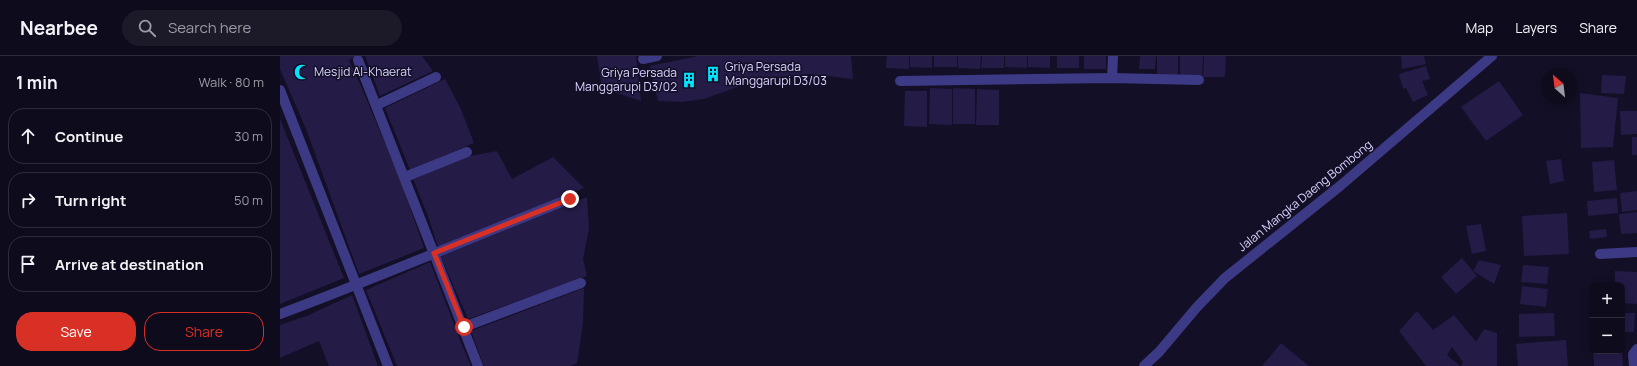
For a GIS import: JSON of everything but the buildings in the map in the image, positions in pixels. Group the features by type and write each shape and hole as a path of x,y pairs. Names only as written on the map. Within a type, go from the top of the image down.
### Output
{"street":[{"path":"643,61 657,56"},
{"path":"1112,78 1113,56"},
{"name":"Jalan Mangka Daeng Bombong","path":"1144,366 1159,352 1197,306 1225,278 1352,176 1492,56"},
{"path":"358,60 377,105 478,366"},
{"path":"377,105 436,77"},
{"path":"900,81 1112,78 1199,80"},
{"path":"280,90 388,366"},
{"path":"405,178 467,152"},
{"path":"280,314 357,286 434,253 570,199"},
{"path":"1600,254 1637,252"},
{"path":"464,327 581,283"},
{"path":"1634,366 1634,354 1637,349"}],"place":[{"name":"Mesjid Al-Khaerat","path":"302,72"},
{"name":"Griya Persada Manggarupi D3/03","path":"713,74"},
{"name":"Griya Persada Manggarupi D3/02","path":"689,80"}],"route":[{"path":"464,327 434,253 570,199"}]}
